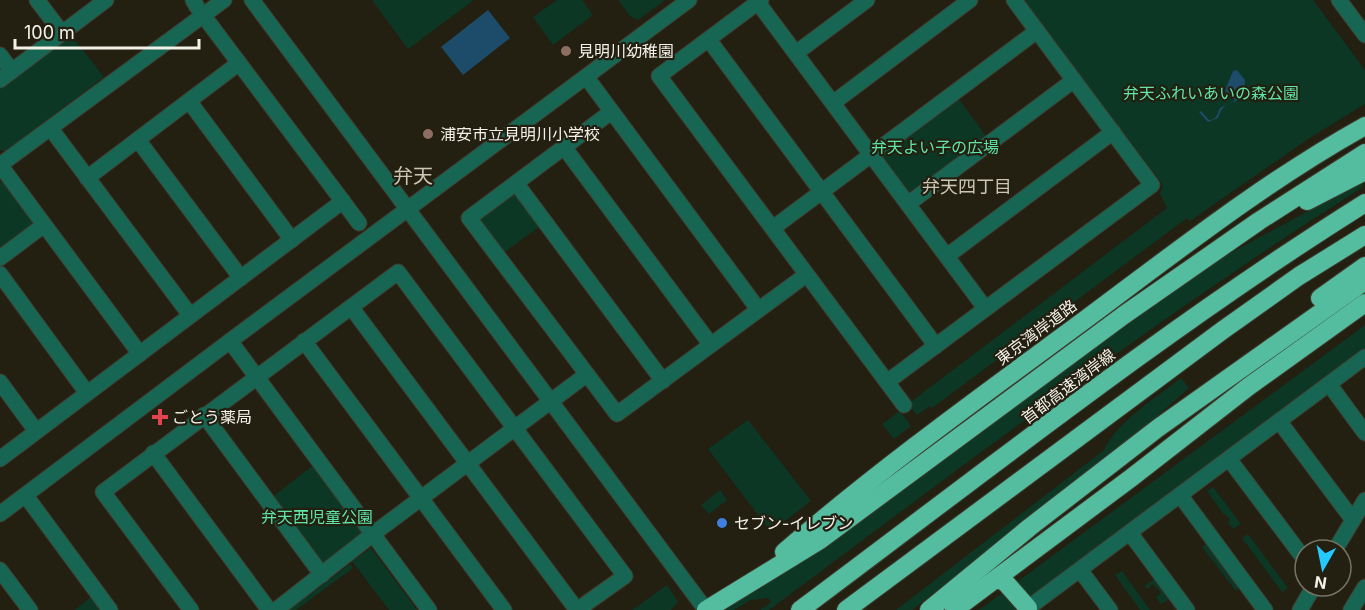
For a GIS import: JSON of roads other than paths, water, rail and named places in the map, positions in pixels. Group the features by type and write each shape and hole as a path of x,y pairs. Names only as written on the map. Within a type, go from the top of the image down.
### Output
{"highway":[{"name":"東京湾岸道路","path":"744,587 883,470 1164,261 1263,190 1365,126"},
{"name":"東京湾岸道路","path":"706,610 820,540 1213,252 1303,191 1365,153"},
{"path":"1213,252 1365,171"},
{"name":"首都高速湾岸線","path":"800,610 1088,396 1283,255 1365,203"},
{"path":"846,610 1299,276 1365,235"},
{"path":"929,610 1116,460 1250,362 1365,266"},
{"path":"1320,305 1365,281"},
{"path":"954,610 1248,387 1359,307"},
{"path":"996,579 1005,582 1029,609"}],"street":[{"path":"37,0 62,33"},
{"path":"0,55 6,75 106,0"},
{"path":"140,354 0,165 224,0"},
{"path":"252,0 706,610"},
{"path":"0,514 689,0"},
{"path":"796,53 867,0"},
{"path":"833,103 970,0"},
{"path":"887,382 1152,185 1014,0"},
{"path":"1339,0 1365,35"},
{"path":"903,405 659,76 758,1 985,308"},
{"path":"209,23 359,223"},
{"path":"773,228 1037,31"},
{"path":"709,40 936,346"},
{"path":"87,178 239,63"},
{"path":"587,78 759,309"},
{"path":"908,204 1074,80"},
{"path":"189,101 292,240"},
{"path":"611,112 469,218 617,414 806,275"},
{"path":"51,129 190,315"},
{"path":"947,256 1113,132"},
{"path":"138,140 241,278"},
{"path":"564,147 711,345"},
{"path":"516,183 663,381"},
{"path":"0,459 343,201"},
{"path":"0,258 44,225"},
{"path":"191,610 103,492 153,453 398,272 625,576 577,610 351,307"},
{"path":"0,274 87,393"},
{"path":"230,341 429,610"},
{"path":"304,341 504,610"},
{"path":"1029,609 1365,357"},
{"path":"276,610 373,534 586,375"},
{"path":"0,382 36,431"},
{"path":"1329,384 1365,433"},
{"path":"204,416 322,575"},
{"path":"1279,421 1353,520"},
{"path":"153,453 269,610"},
{"path":"1229,459 1293,545"},
{"path":"1180,495 1265,610"},
{"path":"26,496 110,610"},
{"path":"1342,538 1365,500"},
{"path":"1130,533 1187,610"},
{"path":"0,570 30,610"},
{"path":"1080,570 1110,610"},
{"path":"1352,610 1365,587"}],"water":[{"path":"488,10 510,38 463,75 441,47"},
{"path":"1237,70 1245,80 1244,97 1228,104 1234,99 1225,93 1233,71"},
{"path":"1228,104 1218,118 1208,122 1199,112 1201,111 1209,120 1216,116 1220,108"}],"place":[{"name":"見明川幼稚園","path":"566,51"},
{"name":"浦安市立見明川小学校","path":"428,134"},
{"name":"ごとう薬局","path":"160,417"},
{"name":"セブン-イレブン","path":"722,523"}],"district":[{"name":"弁天","path":"413,176"},
{"name":"弁天四丁目","path":"967,186"}],"park label":[{"name":"弁天ふれいあいの森公園","path":"1211,93"},
{"name":"弁天よい子の広場","path":"935,147"},
{"name":"弁天西児童公園","path":"317,517"}]}
